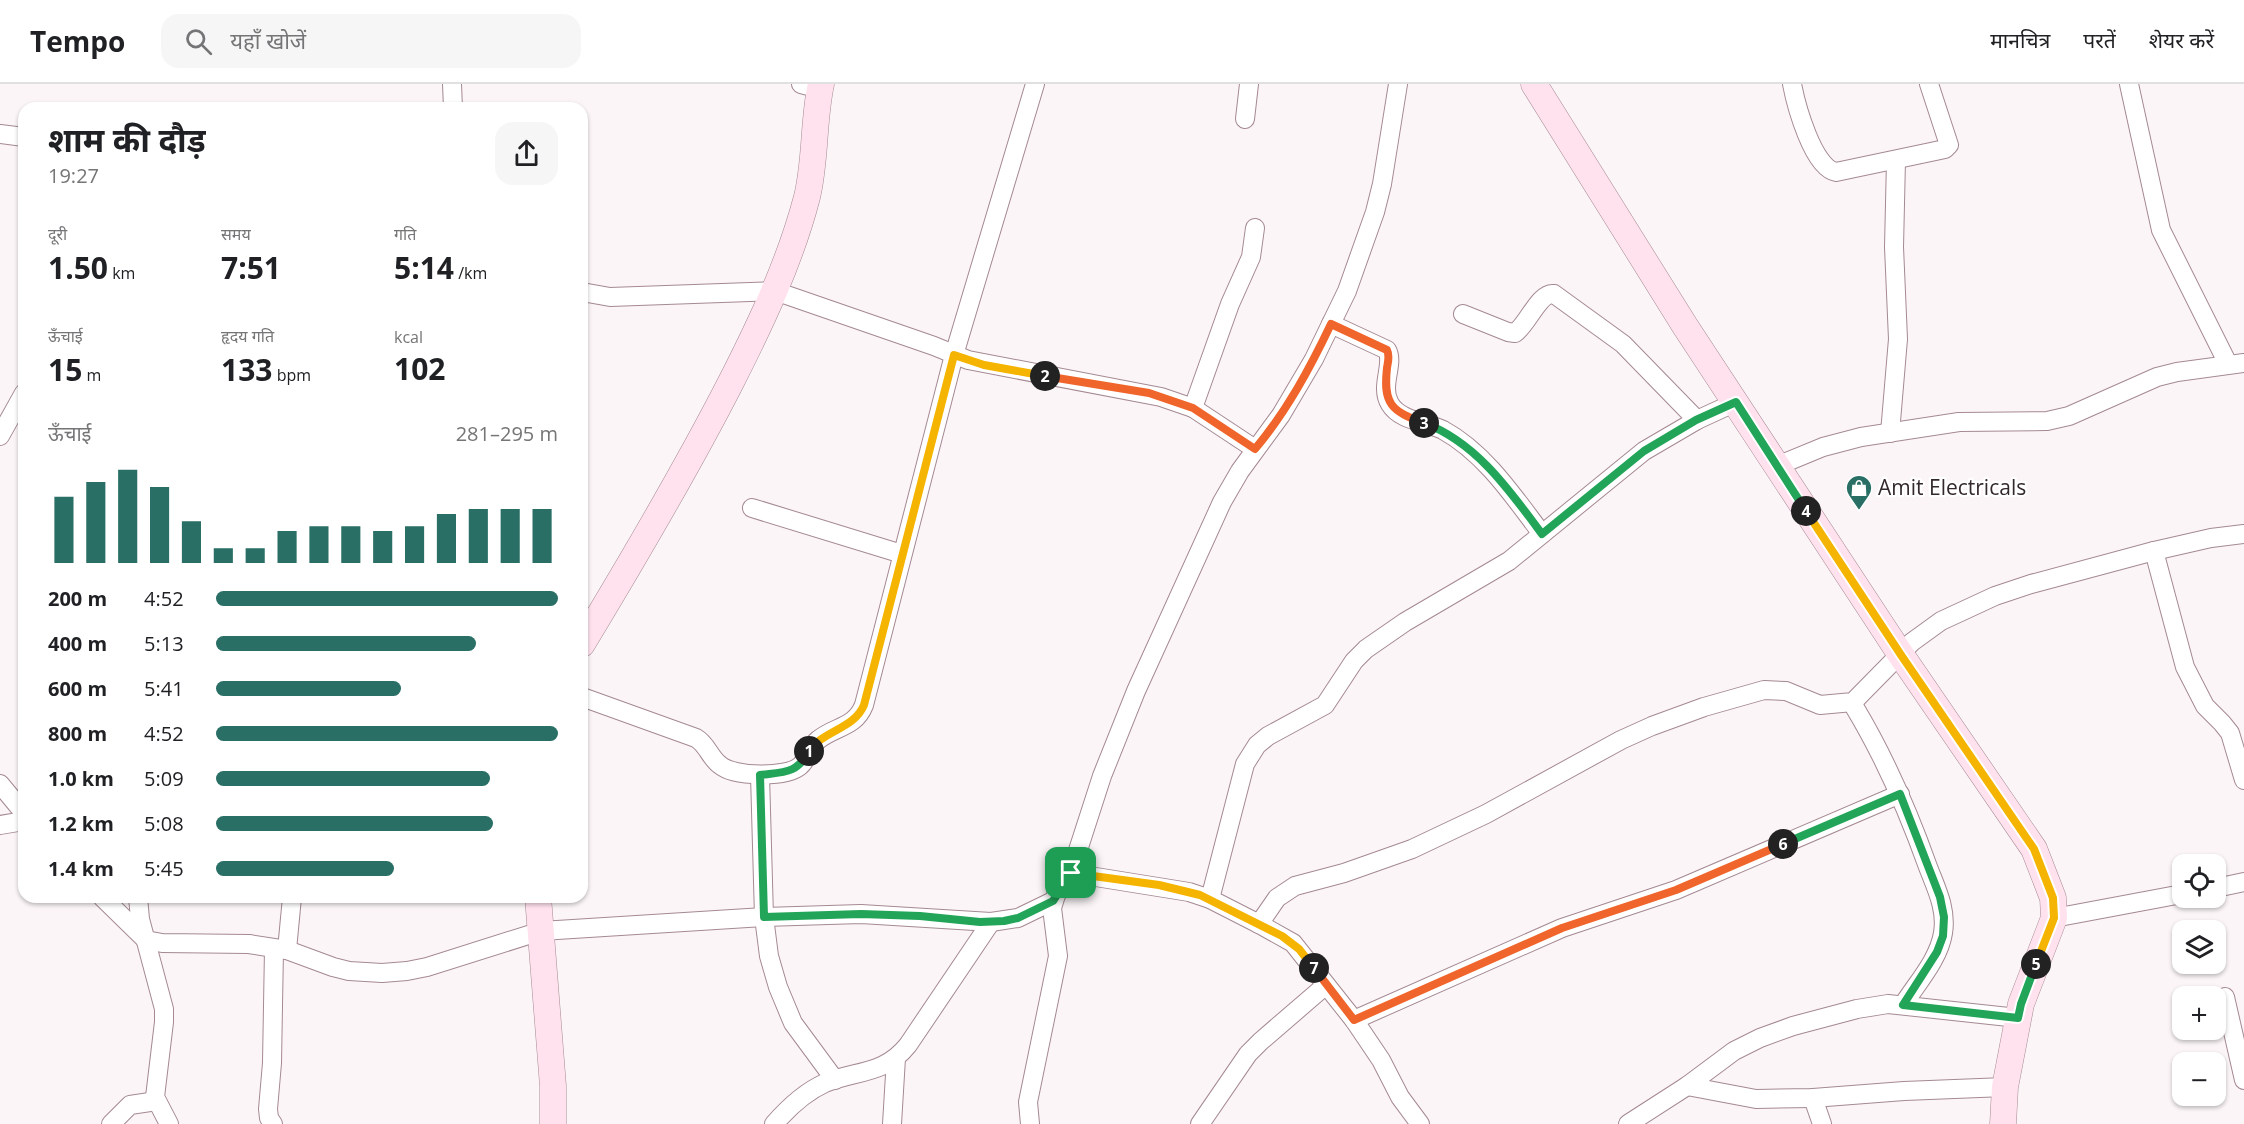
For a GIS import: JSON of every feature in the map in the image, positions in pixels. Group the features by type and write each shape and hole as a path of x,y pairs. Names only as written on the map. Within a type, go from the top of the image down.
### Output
{"street":[{"path":"452,84 453,102"},
{"path":"588,699 696,738 703,742 718,764 724,768 760,775 794,770 803,762 818,739 858,717 864,705 954,355 1035,84"},
{"path":"1245,119 1249,84"},
{"path":"1030,1124 1028,1102 1058,956 1053,901 1071,873 1102,776 1137,691 1222,502 1255,449 1281,415 1314,358 1360,258 1382,184 1398,84"},
{"path":"1534,84 1684,326 1901,655 2034,849 2053,898 2054,918 2021,1004 2005,1087 2002,1124"},
{"path":"1792,84 1796,103 1820,161 1829,170 1836,172 1945,149 1949,145 1929,84"},
{"path":"1777,466 1841,441 1959,422 2036,422 2057,419 2069,416 2157,377 2236,364 2161,230 2129,84"},
{"path":"588,634 707,430 775,291 807,195 813,164 814,86"},
{"path":"0,134 18,136"},
{"path":"1890,433 1898,339 1894,247 1896,160"},
{"path":"1193,408 1230,304 1249,263 1254,246 1255,228"},
{"path":"588,293 610,297 775,291 934,345 954,355 984,365 1149,393 1193,408 1255,449"},
{"path":"1463,314 1515,333 1544,296 1554,294 1623,344 1696,420"},
{"path":"1331,324 1387,350 1389,356 1385,386 1388,402 1392,407 1409,418 1446,432 1471,452 1495,474 1542,534"},
{"path":"1210,899 1245,764 1257,745 1277,730 1325,705 1354,661 1366,649 1405,622 1509,561 1627,463 1696,420 1736,402"},
{"path":"0,436 18,404"},
{"path":"752,508 903,554"},
{"path":"1259,924 1277,898 1295,886 1371,865 1412,849 1486,814 1637,732 1704,707 1764,690 1786,691 1820,705 1853,702 1912,642 1941,621 1995,597 2031,584 2154,551 2211,538 2244,534"},
{"path":"2154,551 2185,667 2205,706 2230,733 2244,780"},
{"path":"1853,702 1880,750 1900,794 1940,897 1944,917 1943,936 1937,952 1903,1005"},
{"path":"760,775 764,917 769,956 787,1011 800,1034 835,1080"},
{"path":"0,784 18,806"},
{"path":"1354,1020 1562,928 1676,890 1900,794"},
{"path":"0,825 18,822"},
{"path":"1071,873 1174,888 1210,899 1293,943 1354,1020 1381,1060 1400,1097 1420,1124"},
{"path":"2226,886 2244,882"},
{"path":"2054,918 2172,896"},
{"path":"108,903 146,940 162,943 233,943 280,949 349,971 382,973 427,967 541,931 764,917 861,914 991,922 1018,918 1053,901"},
{"path":"139,903 164,1009 155,1097 169,1124"},
{"path":"273,1124 269,1118 268,1109 280,949 291,903"},
{"path":"539,903 553,1124"},
{"path":"774,1124 786,1110 811,1091 835,1080 882,1067 896,1058 908,1045 991,922"},
{"path":"1200,1124 1248,1054 1326,985"},
{"path":"2226,1001 2244,1080"},
{"path":"1628,1124 1687,1086 1734,1051 1760,1038 1794,1026 1876,1005 1903,1005 2018,1018"},
{"path":"892,1124 896,1058"},
{"path":"1687,1086 1747,1098 1813,1098 1904,1090 2005,1087"},
{"path":"111,1124 130,1105 150,1102 155,1097"},
{"path":"1813,1098 1822,1124"}],"place":[{"name":"Amit Electricals","path":"1859,511"}],"route":[{"path":"1331,324 1387,350 1389,356 1385,386 1388,402 1392,407 1409,418 1446,432 1471,452 1495,474 1542,534 1644,451 1684,426 1736,402 1901,655 2020,826 2034,849 2046,879 2053,898 2054,918 2021,1004 2018,1018 1903,1005 1941,944 1944,917 1940,897 1900,794 1676,890 1562,928 1354,1020 1299,949 1282,936 1259,924 1189,891 1071,873 1053,901 1018,918 1004,921 980,922 920,916 861,914 764,917 760,775 781,773 800,766 818,739 853,721 858,717 864,705 954,355 984,365 1149,393 1193,408 1255,449 1281,415 1331,324"}]}
